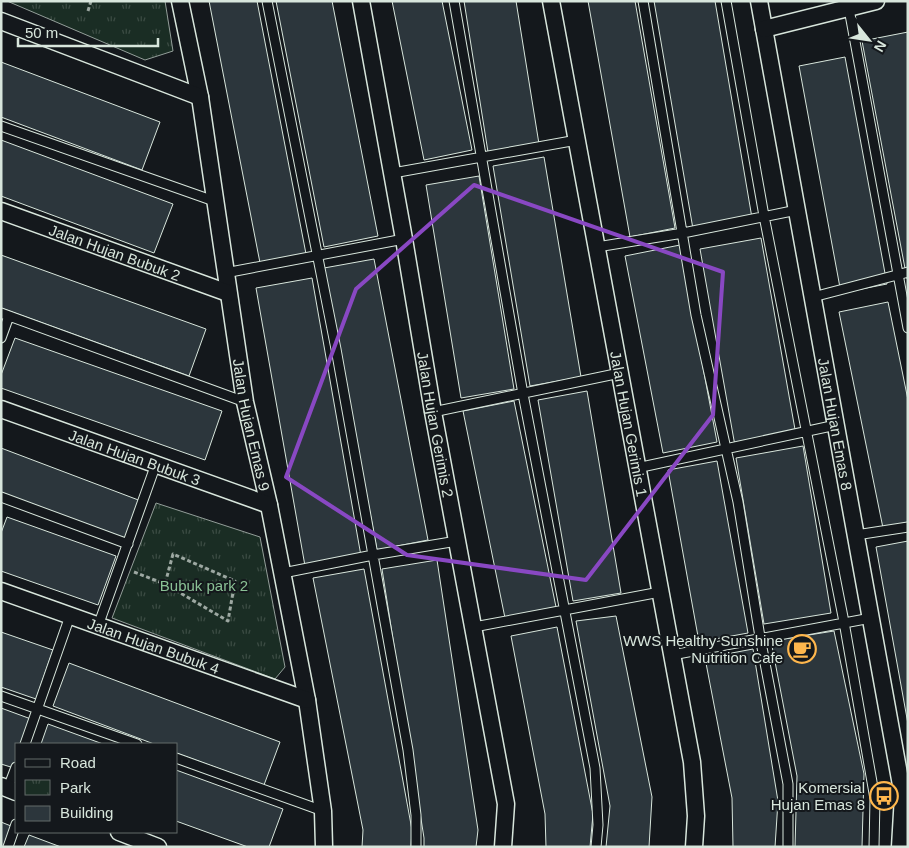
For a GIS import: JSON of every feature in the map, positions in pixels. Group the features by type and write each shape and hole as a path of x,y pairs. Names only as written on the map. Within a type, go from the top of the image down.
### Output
{"street":[{"name":"Jalan Hujan Emas 9","path":"180,1 200,97 245,402 269,505 307,700 323,811 324,847"},
{"name":"Jalan Hujan Gerimis 2","path":"361,1 433,412 506,804 503,847"},
{"name":"Jalan Hujan Gerimis 1","path":"551,1 692,762 696,816 694,847"},
{"name":"Jalan Hujan Emas 8","path":"759,1 905,796 900,847"},
{"path":"764,29 840,7 876,1"},
{"path":"1,21 200,97"},
{"name":"Jalan Hujan Bubuk 2","path":"1,211 228,292"},
{"name":"Jalan Hujan Bubuk 3","path":"1,409 269,505"},
{"name":"Jalan Hujan Bubuk 4","path":"1,592 307,700"},
{"path":"122,833 158,847"}],"lane":[{"path":"267,1 318,255 408,750 416,815 416,847"},
{"path":"454,1 523,394 595,768 598,825 596,847"},
{"path":"643,1 696,315 738,502 760,638 788,784 788,847"},
{"path":"726,1 764,216 844,622 875,799 874,847"},
{"path":"840,7 908,328"},
{"path":"1,126 214,201"},
{"path":"392,173 577,140"},
{"path":"596,247 797,210"},
{"path":"225,273 404,239"},
{"path":"813,298 908,272"},
{"path":"1,338 5,314 245,402"},
{"path":"433,412 620,374"},
{"path":"637,468 726,447 836,425"},
{"path":"98,626 156,464"},
{"path":"1,497 128,544"},
{"path":"856,535 908,528"},
{"path":"283,573 457,541"},
{"path":"474,627 660,592"},
{"path":"25,743 70,616"},
{"path":"672,655 871,618"},
{"path":"1,696 134,743"},
{"path":"178,759 323,811"},
{"path":"9,789 15,770"},
{"path":"8,847 15,827"}],"path":[{"path":"88,11 91,1"},
{"path":"134,572 165,584 228,621 235,581 172,554 165,584"}],"highlighted area":[{"path":"474,185 723,272 713,415 586,580 407,555 286,477 356,289"}],"green space":[{"path":"7,1 165,1 173,51 145,60"},
{"name":"Bubuk park 2","path":"156,503 260,537 285,667 275,679 112,618"}],"building":[{"path":"209,1 257,1 307,259 261,268"},
{"path":"276,1 332,1 378,236 324,247"},
{"path":"392,1 442,1 472,150 424,160"},
{"path":"464,1 516,1 539,144 488,152"},
{"path":"588,1 635,1 675,228 630,237"},
{"path":"654,1 715,1 752,218 693,229"},
{"path":"908,32 908,278 907,279 862,41"},
{"path":"845,57 887,284 841,293 799,66"},
{"path":"1,62 160,122 142,170 1,117"},
{"path":"1,140 173,204 154,253 1,196"},
{"path":"544,157 581,377 530,386 493,166"},
{"path":"479,176 514,389 461,398 426,185"},
{"path":"761,238 796,435 735,446 700,249"},
{"path":"680,245 717,442 663,453 625,256"},
{"path":"1,255 206,329 189,376 1,308"},
{"path":"374,259 428,540 377,550 324,268"},
{"path":"312,278 361,556 305,566 256,288"},
{"path":"888,302 908,400 908,523 883,528 839,312"},
{"path":"15,338 222,411 205,460 1,388 1,375"},
{"path":"587,391 621,593 573,601 538,400"},
{"path":"514,401 556,607 505,618 463,411"},
{"path":"803,446 831,613 764,624 736,458"},
{"path":"1,448 141,501 125,541 1,493"},
{"path":"717,461 748,633 699,642 668,470"},
{"path":"7,517 116,556 98,605 1,571 1,533"},
{"path":"908,541 908,724 876,547"},
{"path":"437,560 478,830 476,847 424,847 382,569"},
{"path":"364,569 412,830 411,847 362,847 363,830 313,578"},
{"path":"616,616 652,797 649,847 606,847 610,806 576,621"},
{"path":"557,627 593,814 590,847 546,847 545,814 511,636"},
{"path":"834,631 864,774 862,847 795,847 797,776 771,641"},
{"path":"1,632 53,650 36,699 1,687"},
{"path":"753,649 778,801 775,847 733,847 732,798 705,658"},
{"path":"69,663 280,742 264,785 178,754 178,743 151,743 53,706"},
{"path":"1,708 31,719 22,743 15,743 14,768 1,764"},
{"path":"48,724 100,743 41,743"},
{"path":"178,771 283,809 269,847 248,847 178,822"},
{"path":"1,822 11,826 3,847 1,847"},
{"path":"29,835 61,847 24,847"}],"place":[{"name":"WWS Healthy Sunshine Nutrition Cafe","path":"802,649"},
{"name":"Komersial Hujan Emas 8","path":"884,796"}]}
